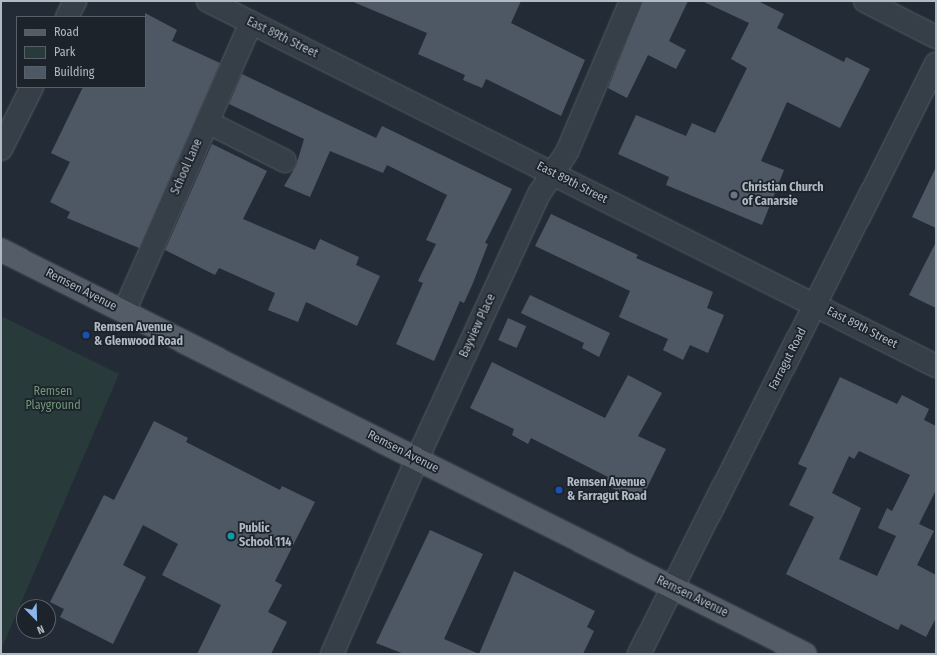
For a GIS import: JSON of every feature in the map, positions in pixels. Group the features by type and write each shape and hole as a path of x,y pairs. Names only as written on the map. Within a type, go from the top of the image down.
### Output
{"main road":[{"name":"Remsen Avenue","path":"1,250 805,654"}],"street":[{"path":"68,16 75,1"},
{"name":"East 89th Street","path":"208,1 936,366"},
{"name":"Bayview Place","path":"332,654 417,459 539,194 554,174 631,1"},
{"path":"865,1 936,37"},
{"name":"School Lane","path":"124,312 251,23"},
{"name":"Farragut Road","path":"639,654 936,64"},
{"path":"1,149 32,88"},
{"path":"207,122 285,161"}],"green space":[{"name":"Remsen Playground","path":"1,316 119,374 23,599 16,599 16,615 1,650"}],"building":[{"path":"351,1 521,1 511,23 585,60 561,116 486,79 482,88 463,80 465,75 418,54 427,33"},
{"path":"643,1 688,1 669,41 686,50 676,69 648,55 627,98 608,88"},
{"path":"702,1 758,1 784,14 777,28 844,62 846,57 870,69 840,128 787,102 761,161 784,170 762,225 666,185 669,177 618,154 636,115 686,136 692,123 715,133 747,68 731,59 749,23"},
{"path":"145,13 177,30 172,41 220,63 139,248 67,218 70,212 50,202 70,162 51,153 83,88 146,88"},
{"path":"242,74 376,138 382,126 512,189 485,243 488,244 464,303 460,301 434,361 396,344 423,283 418,281 436,244 426,240 447,195 387,165 383,173 330,151 310,197 284,186 296,166 304,139 229,104"},
{"path":"212,144 267,171 243,219 315,250 320,239 359,257 356,265 380,276 357,326 306,302 298,322 268,310 275,293 219,268 215,275 165,250"},
{"path":"936,167 936,228 912,217"},
{"path":"551,214 638,255 636,258 713,292 707,308 724,315 708,353 690,345 683,360 663,350 668,339 619,317 630,291 535,246"},
{"path":"936,242 936,308 909,295"},
{"path":"530,295 610,333 599,357 582,348 584,343 521,313"},
{"path":"508,318 526,326 517,348 498,340"},
{"path":"492,362 605,418 628,375 662,393 638,436 666,449 640,502 604,484 608,477 531,438 528,444 512,435 514,429 470,408"},
{"path":"840,377 897,404 902,395 929,409 924,420 936,426 936,490 919,524 934,531 917,565 936,575 936,618 926,637 901,624 898,630 786,574 814,517 789,505 807,468 798,464","holes":["859,451 910,475 892,511 887,508 878,528 896,536 877,576 839,559 861,508 832,493 849,456 854,459"]},
{"name":"Public School 114","path":"154,421 188,438 186,442 280,490 282,486 315,502 275,581 282,585 268,612 287,622 271,654 197,654 221,605 162,575 178,544 143,525 123,565 146,577 113,644 60,617 64,609 56,605 56,599 52,599 104,495 114,500"},
{"path":"430,530 483,554 444,639 479,654 404,654 376,643"},
{"path":"514,571 595,611 587,627 594,631 583,654 479,654"}],"place":[{"name":"Christian Church of Canarsie","path":"734,195"},
{"name":"Remsen Avenue & Glenwood Road","path":"86,335"},
{"name":"Remsen Avenue & Farragut Road","path":"559,490"},
{"name":"Public School 114","path":"231,536"}]}
